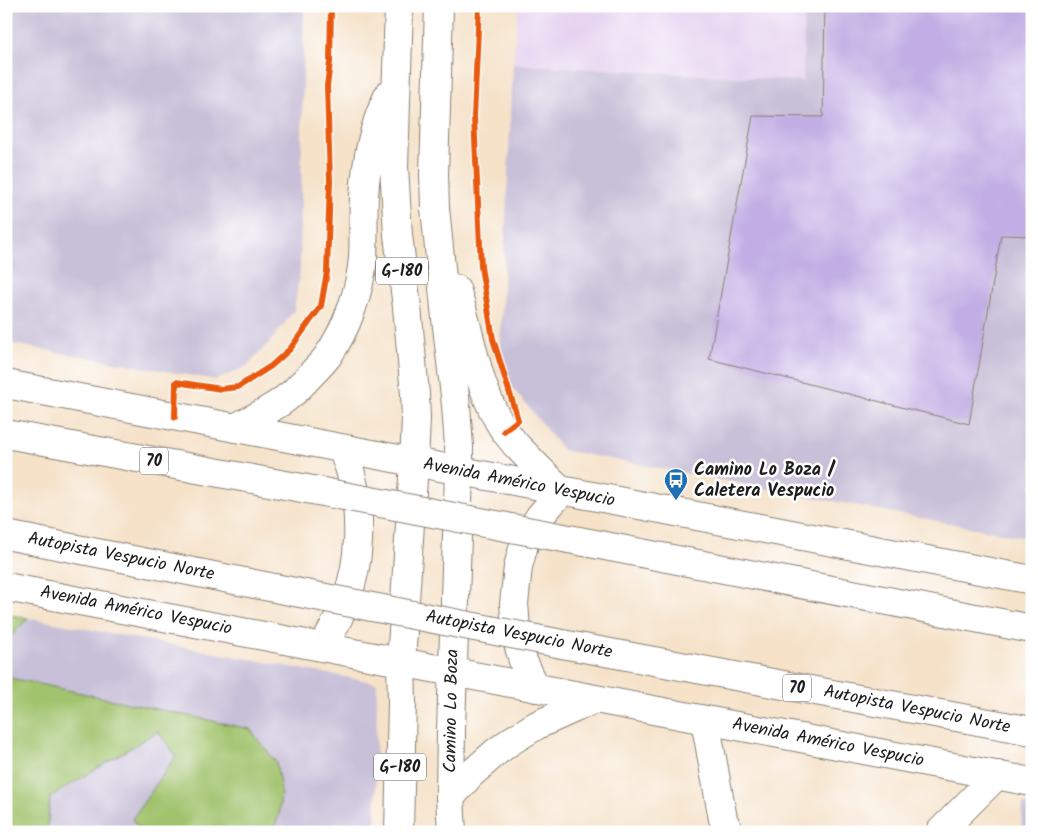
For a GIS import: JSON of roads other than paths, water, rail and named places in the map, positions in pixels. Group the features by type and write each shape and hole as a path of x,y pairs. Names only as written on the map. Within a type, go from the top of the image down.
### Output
{"main road":[{"name":"G-180","path":"399,6 394,166 398,235 408,316 416,418 401,662 399,832"},
{"name":"G-180","path":"439,6 434,174 435,208 456,405 459,471"},
{"path":"234,428 290,395 327,356 339,337 350,312 360,275 364,197 373,135 383,106 396,80"},
{"path":"438,247 447,264 460,300 474,360 489,403 504,431 562,491 540,516 526,537 518,566 514,604 517,640 536,688"},
{"name":"Avenida Américo Vespucio","path":"6,384 1032,580"},
{"name":"70","path":"6,434 302,488 1032,629"},
{"path":"322,647 336,625 346,601 357,551 356,499 351,474 342,448"},
{"name":"Camino Lo Boza","path":"452,832 450,798 459,471"},
{"name":"Autopista Vespucio Norte","path":"6,535 562,644 1032,731"},
{"name":"Avenida Américo Vespucio","path":"6,587 1032,782"},
{"path":"450,798 470,775 511,741 537,725 595,699"},
{"path":"705,720 723,819 729,832"},
{"path":"940,832 998,775"}],"place":[{"name":"Camino Lo Boza / Caletera Vespucio","path":"676,501"}]}
